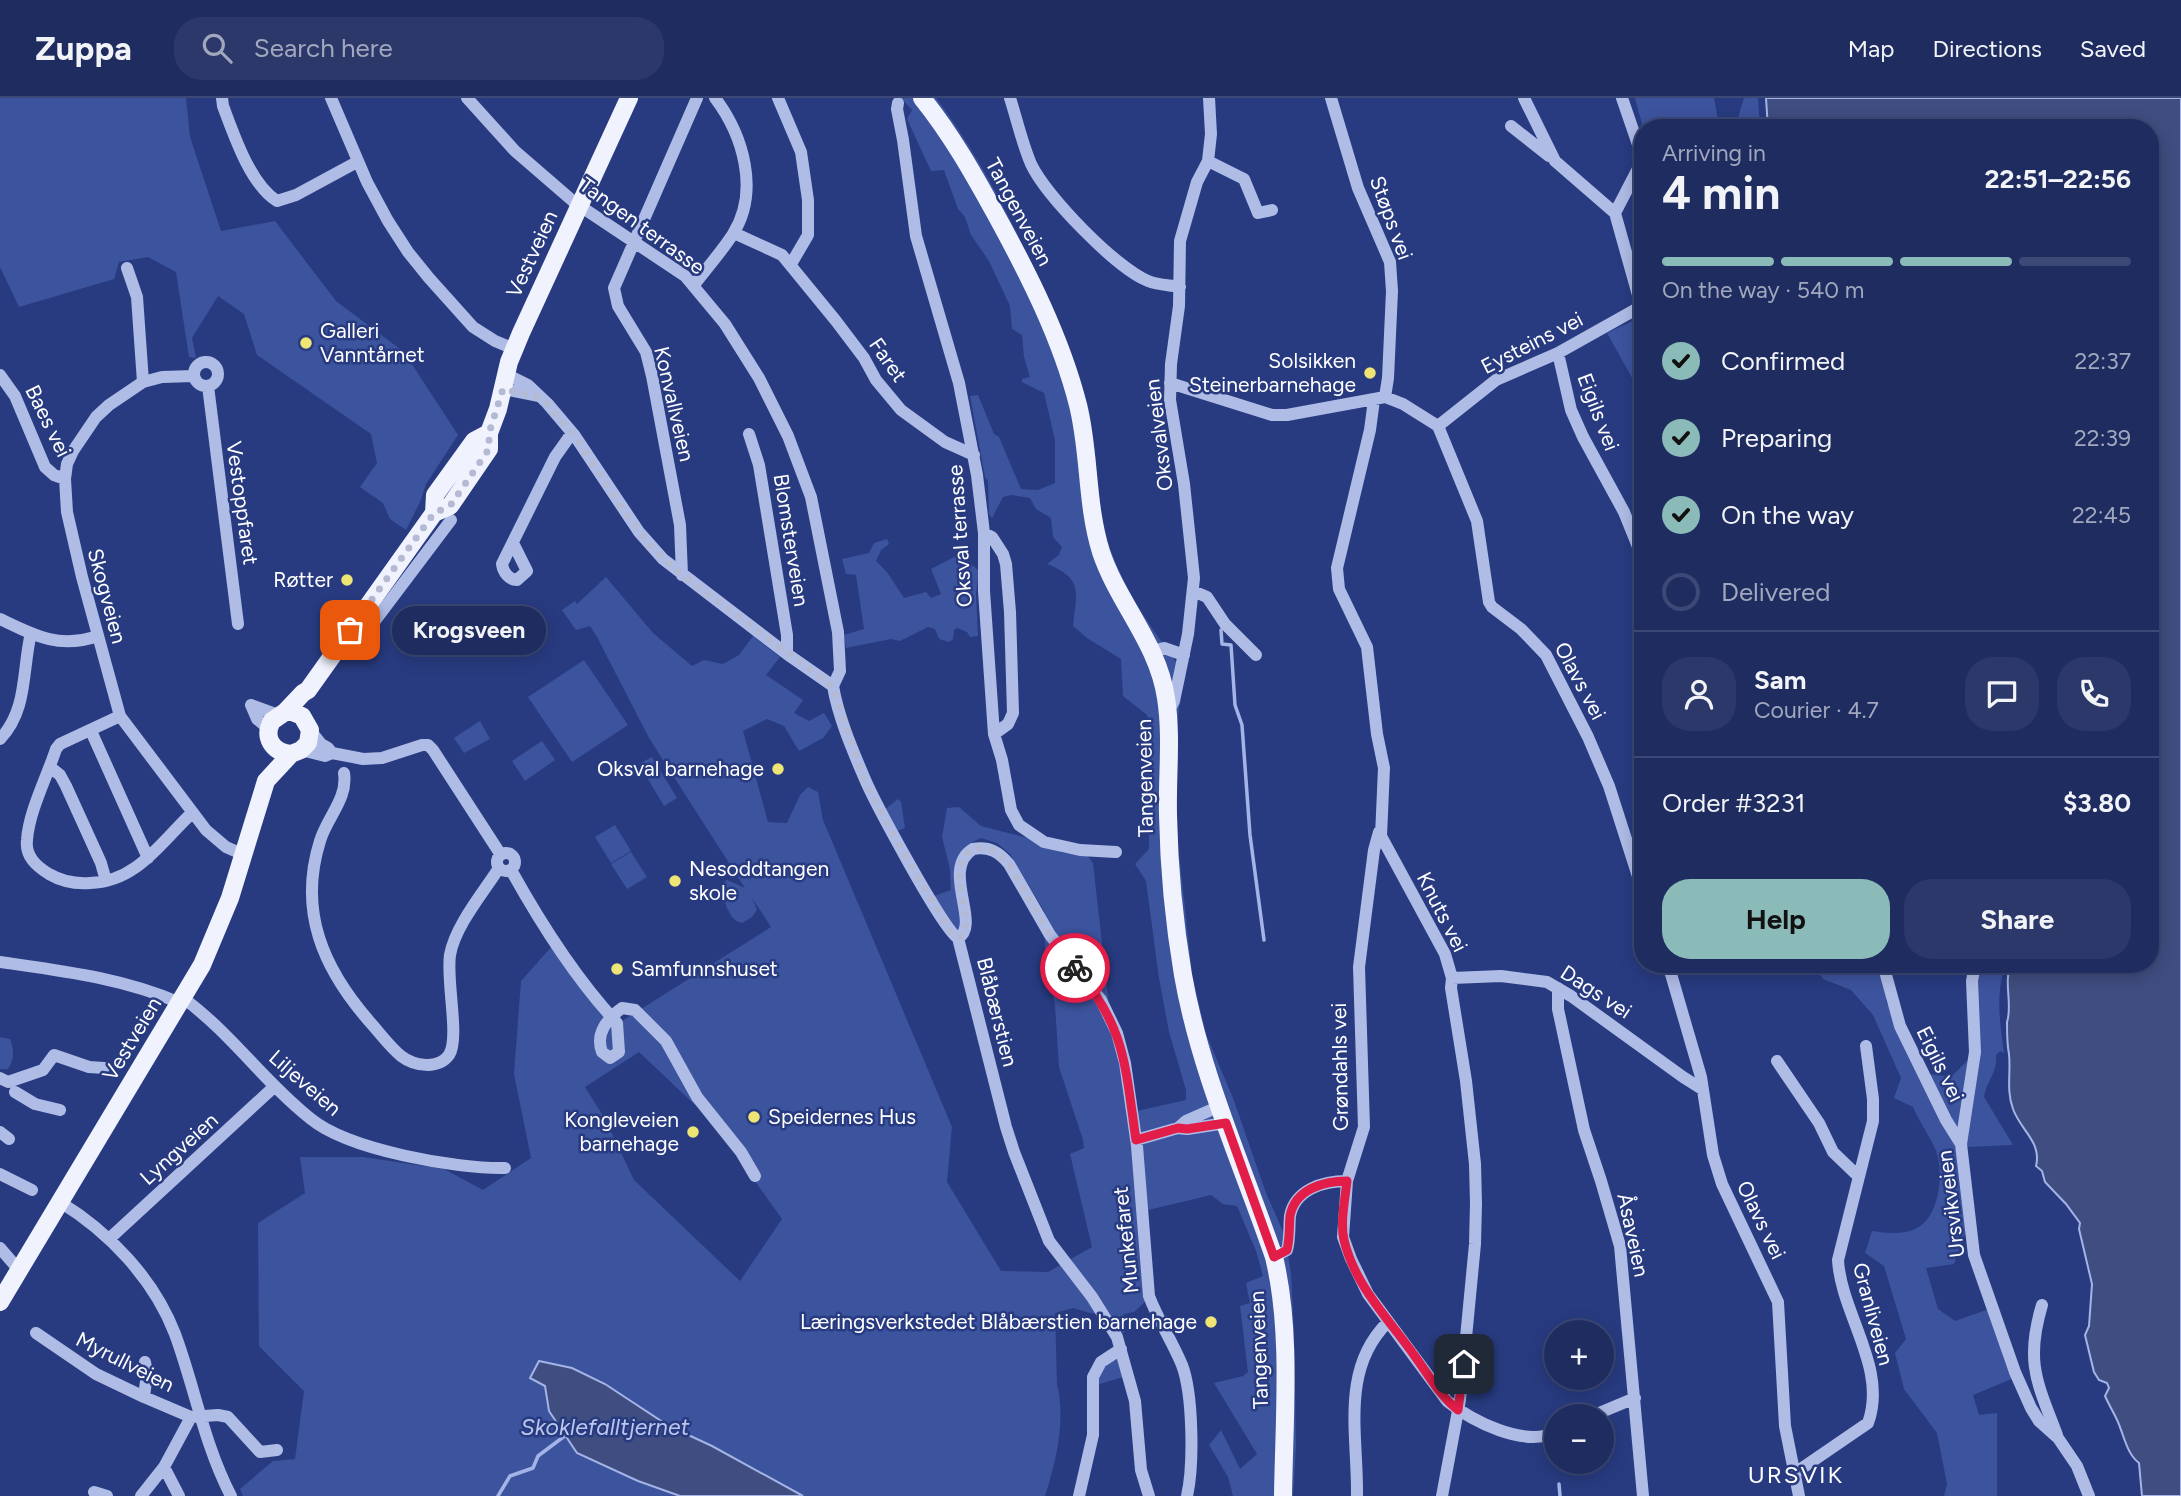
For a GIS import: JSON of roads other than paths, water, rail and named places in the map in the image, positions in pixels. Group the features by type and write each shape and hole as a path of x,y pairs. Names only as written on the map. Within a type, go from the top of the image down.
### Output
{"main road":[{"name":"Vestveien","path":"266,781 264,771 275,724 308,690 434,513 435,495 474,441 489,433 514,349 629,98"},
{"name":"Tangenveien","path":"922,98 967,163 1018,256 1046,316 1078,405 1091,505 1100,547 1117,589 1152,651 1162,678 1168,711 1169,847 1178,946 1188,1001 1223,1115 1274,1257 1283,1316 1283,1496"},
{"path":"308,690 310,696 308,743 296,752 278,751 275,724 297,713 308,725"},
{"name":"Vestveien","path":"0,1302 182,1001 214,940 230,898 266,781 296,752"}],"street":[{"path":"222,98 243,155 263,190 277,201 296,195 357,162"},
{"path":"331,98 357,162 388,221 429,278 480,332 514,349"},
{"name":"Tangen terrasse","path":"467,98 515,151 580,206 685,276 725,324 759,377 788,436 811,497 838,632 840,671 833,686"},
{"name":"Konvallveien","path":"682,575 680,525 652,376 646,352 615,298 615,282 697,98"},
{"path":"694,285 734,233 746,198 746,168 740,145 715,98"},
{"path":"778,98 801,152 808,200 808,235 790,264"},
{"path":"1010,98 1032,167 1082,229 1138,275 1156,283 1180,287"},
{"name":"Oksvalveien","path":"1168,711 1174,701 1184,655 1193,591 1190,532 1170,400 1170,383 1180,287 1180,241 1197,183 1208,161 1211,134 1209,98"},
{"name":"Støps vei","path":"1331,98 1358,188 1390,262 1392,291 1388,377 1380,398"},
{"path":"1524,98 1555,161"},
{"path":"1622,98 1634,133"},
{"name":"Oksval terrasse","path":"897,100 916,236 959,383 974,455 984,533 984,591 994,734 1002,760 1011,810 1019,825 1033,837 1055,846 1116,852"},
{"path":"1511,126 1615,213 1634,281"},
{"path":"1208,161 1244,179 1258,213 1272,210"},
{"path":"1615,213 1634,176"},
{"name":"Faret","path":"734,233 782,256 864,358 876,380 894,402 922,427 945,442 974,455"},
{"path":"127,268 137,297 143,382"},
{"name":"Eysteins vei","path":"1438,426 1496,380 1558,353 1634,314"},
{"name":"Eigils vei","path":"1558,353 1563,381 1575,419 1624,512 1634,537"},
{"path":"205,362 216,366 218,376 215,383 208,387 197,383 194,376 198,365 205,362"},
{"name":"Baes vei","path":"0,375 15,396 45,467 54,475 65,479"},
{"name":"Skogveien","path":"194,376 162,377 143,382 96,417 73,451 65,479 69,528 120,716 216,841 242,853"},
{"path":"504,382 539,396 572,433 652,548 682,575 833,686"},
{"path":"1170,383 1272,415 1287,415 1380,398 1403,404 1438,426"},
{"name":"Vestoppfaret","path":"208,387 238,624"},
{"name":"Knuts vei","path":"1380,398 1337,568 1339,589 1367,647 1369,657 1374,712 1384,768 1381,831 1387,850 1445,954 1452,978 1451,988 1466,1081 1475,1164 1476,1203 1468,1325 1458,1410 1442,1496"},
{"name":"Olavs vei","path":"1438,426 1477,521 1489,602 1538,644 1546,655 1588,737 1609,786 1634,864"},
{"path":"513,543 555,457 572,433"},
{"name":"Blomsterveien","path":"749,434 759,465 787,635 787,654"},
{"path":"362,638 451,520"},
{"path":"984,533 992,537 1003,554 1010,612 1013,710 1008,724 994,734"},
{"path":"1193,591 1207,597 1225,624 1248,644 1256,655"},
{"path":"0,619 62,643 80,642 98,636"},
{"path":"0,739 12,723 21,699 31,633"},
{"path":"1152,651 1164,648 1184,655"},
{"name":"Blåbærstien","path":"833,686 864,780 923,887 951,933 958,938 988,1049 998,1098 1024,1180 1049,1241 1092,1297 1118,1338 1135,1401 1141,1470 1149,1496"},
{"path":"120,716 60,744 27,840 29,855 44,871 58,878 82,883 120,878 136,869 173,835 192,813"},
{"path":"308,725 321,744 332,753 348,758 373,759 428,745 433,750 542,923 609,1017 622,1008 630,1008 655,1028 666,1041 697,1097 733,1141 755,1176"},
{"path":"91,731 126,803 148,858"},
{"path":"296,752 326,756 332,753"},
{"path":"50,767 60,775 66,786 101,863 106,881"},
{"path":"344,773 342,797 322,834 313,867 312,902 316,931 328,965 349,996 391,1046 407,1059 422,1065 432,1065 443,1061 449,1054 453,1041 449,979 453,945 504,864"},
{"name":"Grøndahls vei","path":"1381,831 1378,832 1374,850 1359,967 1364,1128 1347,1181 1343,1229 1345,1243 1361,1282 1387,1322 1402,1338 1447,1401 1458,1410"},
{"name":"Munkefaret","path":"958,938 963,936 966,930 960,884 964,859 973,849 1001,853 1050,935 1092,988 1117,1033 1125,1063 1136,1140 1149,1296 1182,1367 1188,1392 1191,1455 1187,1496"},
{"name":"Liljeveien","path":"0,962 136,985 182,1001 208,1018 311,1119 346,1139 433,1161 505,1168"},
{"name":"Olavs vei","path":"1670,973 1699,1069 1713,1155 1722,1184 1778,1302 1785,1426 1799,1496"},
{"name":"Eigils vei","path":"1885,973 1909,1046 1946,1120 1961,1143"},
{"name":"Ursvikveien","path":"1973,973 1975,1052 1961,1143 1971,1238 1980,1275 2031,1408 2039,1421 2058,1438 2077,1466 2089,1496"},
{"name":"Dags vei","path":"1452,978 1501,976 1540,980 1558,988 1702,1088"},
{"name":"Åsaveien","path":"1558,988 1558,1009 1584,1130 1620,1246 1643,1496"},
{"name":"Granliveien","path":"1795,1473 1868,1423 1871,1414 1872,1385 1863,1346 1839,1273 1840,1252 1873,1121 1866,1046"},
{"path":"8,1084 22,1090 27,1075 43,1070 54,1055 104,1069"},
{"path":"1777,1061 1814,1115 1833,1152 1859,1177"},
{"path":"8,1084 35,1104 60,1110"},
{"name":"Lyngveien","path":"109,1239 275,1086"},
{"path":"1136,1140 1178,1128 1187,1129 1223,1115"},
{"path":"0,1174 32,1190"},
{"path":"1274,1257 1287,1250 1292,1211 1303,1195 1324,1182 1347,1181"},
{"path":"60,1202 109,1239 136,1268 158,1299 174,1332 195,1418 231,1496"},
{"path":"0,1248 19,1270"},
{"path":"2042,1306 2033,1341 2035,1374 2058,1438"},
{"path":"1357,1496 1356,1389 1364,1354 1387,1322"},
{"name":"Myrullveien","path":"36,1333 96,1374 195,1418 218,1415 228,1418 260,1452 277,1450"},
{"path":"1079,1496 1093,1435 1093,1377 1101,1362 1121,1349"},
{"path":"144,1397 147,1373 145,1362"},
{"path":"1614,1407 1635,1398"},
{"path":"1458,1410 1501,1431 1534,1437 1544,1436"},
{"path":"141,1496 164,1467 195,1418"},
{"path":"164,1467 179,1496"}],"water":[{"path":"1766,98 2181,98 2181,1496 2142,1496 2139,1463 2129,1450 2105,1396 2109,1388 2107,1383 2099,1380 2094,1372 2085,1335 2089,1326 2092,1284 2079,1229 2080,1223 2045,1182 2042,1171 2036,1166 2033,1143 2013,1109 2007,1035 2009,973 2159,973 2159,119 1767,119"},
{"name":"Skoklefalltjernet","path":"539,1361 572,1368 605,1384 669,1426 712,1446 803,1496 680,1496 638,1481 577,1453 549,1411 545,1386 530,1378"}],"waterway":[{"path":"1221,630 1222,644 1231,645 1235,705 1242,725 1250,835 1264,940"},
{"path":"498,1496 510,1476 533,1468 538,1456 566,1435"},
{"path":"1559,1484 1560,1496"}],"place":[{"name":"Galleri Vanntårnet","path":"306,343"},
{"name":"Solsikken Steinerbarnehage","path":"1370,373"},
{"name":"Røtter","path":"347,580"},
{"name":"Krogsveen","path":"350,630"},
{"name":"Oksval barnehage","path":"778,769"},
{"name":"Nesoddtangen skole","path":"675,881"},
{"name":"Samfunnshuset","path":"617,969"},
{"name":"Speidernes Hus","path":"754,1117"},
{"name":"Kongleveien barnehage","path":"693,1132"},
{"name":"Læringsverkstedet Blåbærstien barnehage","path":"1211,1322"}],"district":[{"name":"URSVIK","path":"1796,1475"}]}
